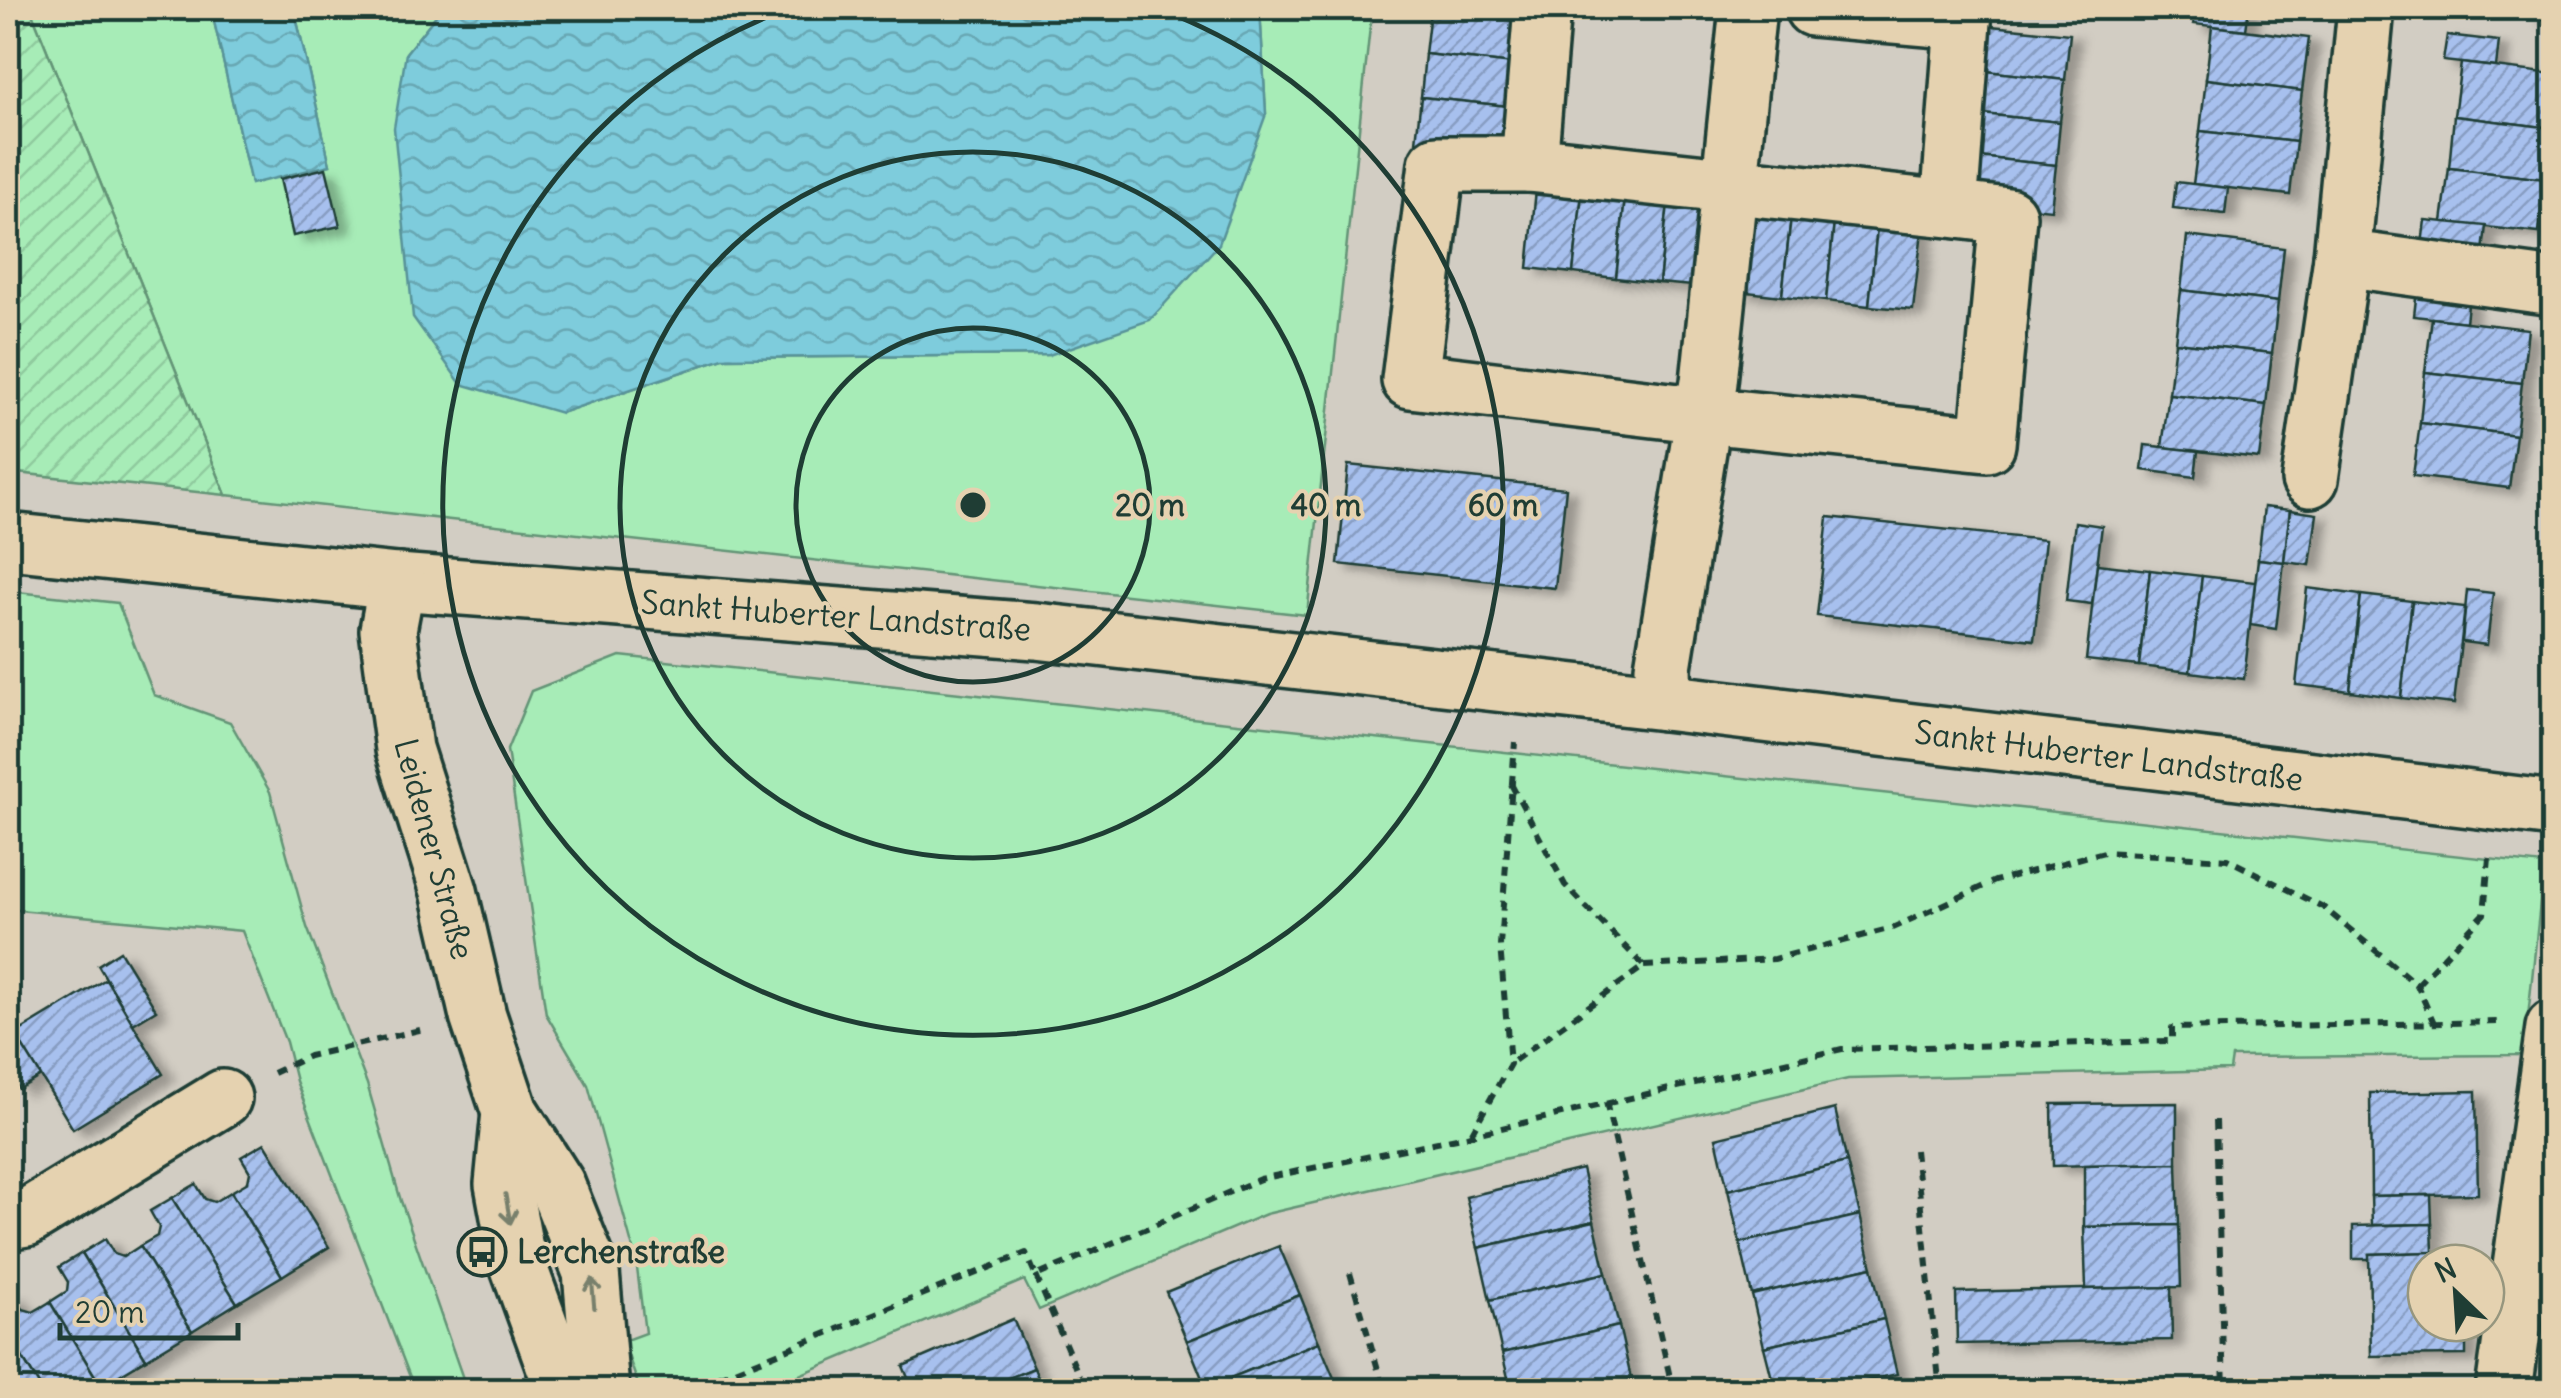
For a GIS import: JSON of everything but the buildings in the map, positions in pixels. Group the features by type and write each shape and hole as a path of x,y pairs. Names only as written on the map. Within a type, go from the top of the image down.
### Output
{"street":[{"path":"1529,164 1542,8"},
{"path":"1664,702 1663,667 1704,415 1748,8"},
{"path":"1813,8 1964,14 1948,209"},
{"path":"2310,479 2342,258 2366,8"},
{"path":"1436,164 1529,164 1731,184 2008,216 1987,444 1410,380 1436,164"},
{"path":"2342,258 2554,288"},
{"name":"Sankt Huberter Landstraße","path":"8,542 397,582 1036,631 1664,702 2554,810"},
{"name":"Leidener Straße","path":"397,582 388,630 404,749 449,891 478,1016 510,1112 556,1184 591,1272 601,1390"},
{"path":"2504,1390 2534,1025"},
{"path":"8,1221 26,1218 223,1098"},
{"name":"Leidener Straße","path":"510,1112 504,1184 518,1265 558,1375 568,1390"}],"path":[{"path":"1510,1064 1500,945 1521,686"},
{"path":"1511,784 1564,885 1644,966"},
{"path":"2417,985 2484,914 2495,802"},
{"path":"1470,1135 1510,1064 1644,966 1774,959 1892,928 1995,881 2104,852 2227,859 2323,908 2417,985 2434,1023"},
{"path":"223,1098 308,1056 478,1016"},
{"path":"1036,1276 1260,1179 1842,1049 2172,1041 2172,1028 2534,1025"},
{"path":"1606,1102 1673,1390"},
{"path":"2216,1120 2224,1390"},
{"path":"1915,1150 1940,1390"},
{"path":"686,1390 1026,1253 1084,1390"},
{"path":"1350,1273 1384,1390"}],"green space":[{"path":"8,8 30,8 226,495 8,472"},
{"path":"30,8 211,8 251,183 330,165 294,8 442,8 406,53 561,413 723,358 1049,355 1266,114 1260,8 1372,8 1307,615 226,495"},
{"path":"8,591 118,603 154,695 230,722 270,792 307,927 367,1084 401,1201 467,1390 415,1390 242,931 8,909"},
{"path":"620,656 2544,865 2524,1055 2232,1057 2230,1070 1848,1079 1266,1214 1039,1310 1024,1280 764,1390 640,1390 623,1341 645,1333 636,1260 588,1085 546,1014 507,750 531,691"}],"water":[{"path":"211,8 294,8 330,165 251,184"},
{"path":"442,8 1260,8 1266,114 1219,244 1150,320 1049,355 723,358 561,413 461,384 413,317 394,128 406,53"}],"place":[{"name":"Lerchenstraße","path":"482,1252"}]}
